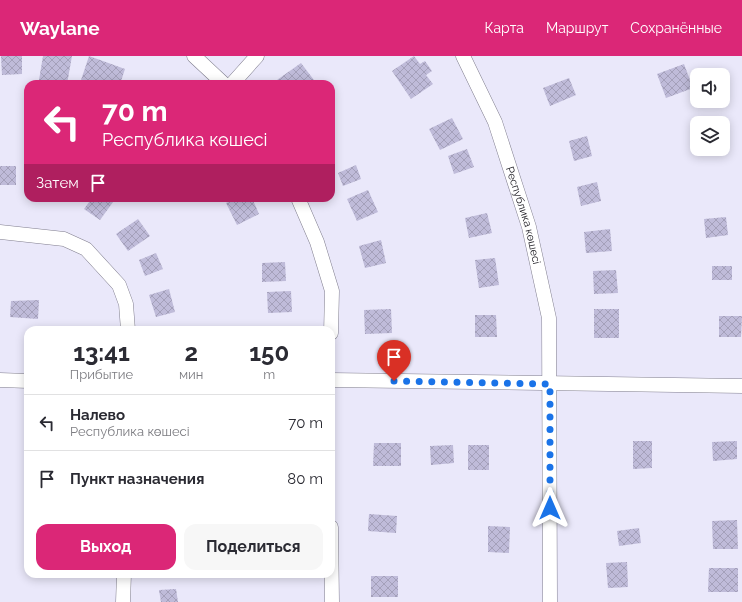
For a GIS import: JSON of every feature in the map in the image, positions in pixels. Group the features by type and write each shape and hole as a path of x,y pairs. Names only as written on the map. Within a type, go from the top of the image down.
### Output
{"street":[{"path":"194,56 220,80"},
{"path":"236,80 257,56"},
{"name":"Республика көшесі","path":"463,56 495,122 530,227 549,318 550,602"},
{"path":"300,202 317,242 332,290 331,326"},
{"path":"0,232 64,239 86,249 119,285 126,304 128,326"},
{"path":"0,380 24,381"},
{"path":"335,380 742,386"},
{"path":"123,602 124,578"},
{"path":"332,578 332,602"}],"building":[{"path":"1,56 22,56 22,74 2,75"},
{"path":"43,56 72,56 68,80 39,80"},
{"path":"89,56 125,69 121,80 81,80"},
{"path":"414,56 420,64 425,61 432,71 426,75 433,84 411,99 392,71"},
{"path":"301,63 314,80 277,80"},
{"path":"684,64 690,80 690,89 666,98 657,74"},
{"path":"569,78 576,95 550,106 543,88"},
{"path":"452,118 463,139 440,150 429,129"},
{"path":"587,136 592,156 574,161 569,141"},
{"path":"467,149 474,167 454,174 448,156"},
{"path":"356,165 361,179 343,186 338,173"},
{"path":"0,166 16,166 16,185 0,185"},
{"path":"597,182 601,201 581,206 577,187"},
{"path":"368,190 378,212 357,221 347,199"},
{"path":"89,202 113,202 100,220 84,209"},
{"path":"254,202 259,214 237,225 226,203"},
{"path":"487,213 492,233 469,238 465,218"},
{"path":"726,217 728,235 706,238 704,219"},
{"path":"138,219 150,236 128,251 116,234"},
{"path":"610,229 612,251 586,253 584,232"},
{"path":"381,240 386,263 365,268 359,246"},
{"path":"156,253 163,269 145,276 139,260"},
{"path":"495,258 499,285 479,288 475,260"},
{"path":"285,262 286,281 262,282 262,263"},
{"path":"712,266 732,266 732,280 712,280"},
{"path":"616,270 618,293 594,294 593,271"},
{"path":"169,289 175,312 156,317 149,295"},
{"path":"291,291 292,312 268,313 267,292"},
{"path":"39,300 38,319 10,317 11,301"},
{"path":"391,309 392,333 365,334 364,310"},
{"path":"594,309 619,309 619,338 594,338"},
{"path":"475,315 496,315 497,337 475,337"},
{"path":"719,316 742,316 741,337 719,337"},
{"path":"633,441 652,441 652,468 633,469"},
{"path":"737,441 737,459 713,461 712,442"},
{"path":"374,443 401,443 401,466 373,466"},
{"path":"453,445 454,463 431,465 430,446"},
{"path":"468,445 489,445 489,470 468,470"},
{"path":"369,514 397,516 396,533 368,531"},
{"path":"737,520 738,549 713,549 712,521"},
{"path":"488,526 510,527 509,553 488,552"},
{"path":"639,528 641,543 619,546 617,531"},
{"path":"627,562 628,587 608,588 606,563"},
{"path":"709,568 738,568 738,592 708,592"},
{"path":"371,576 398,576 398,597 371,597"},
{"path":"176,589 178,602 161,602 159,590"}],"route":[{"path":"394,381 550,384 550,508"}]}
